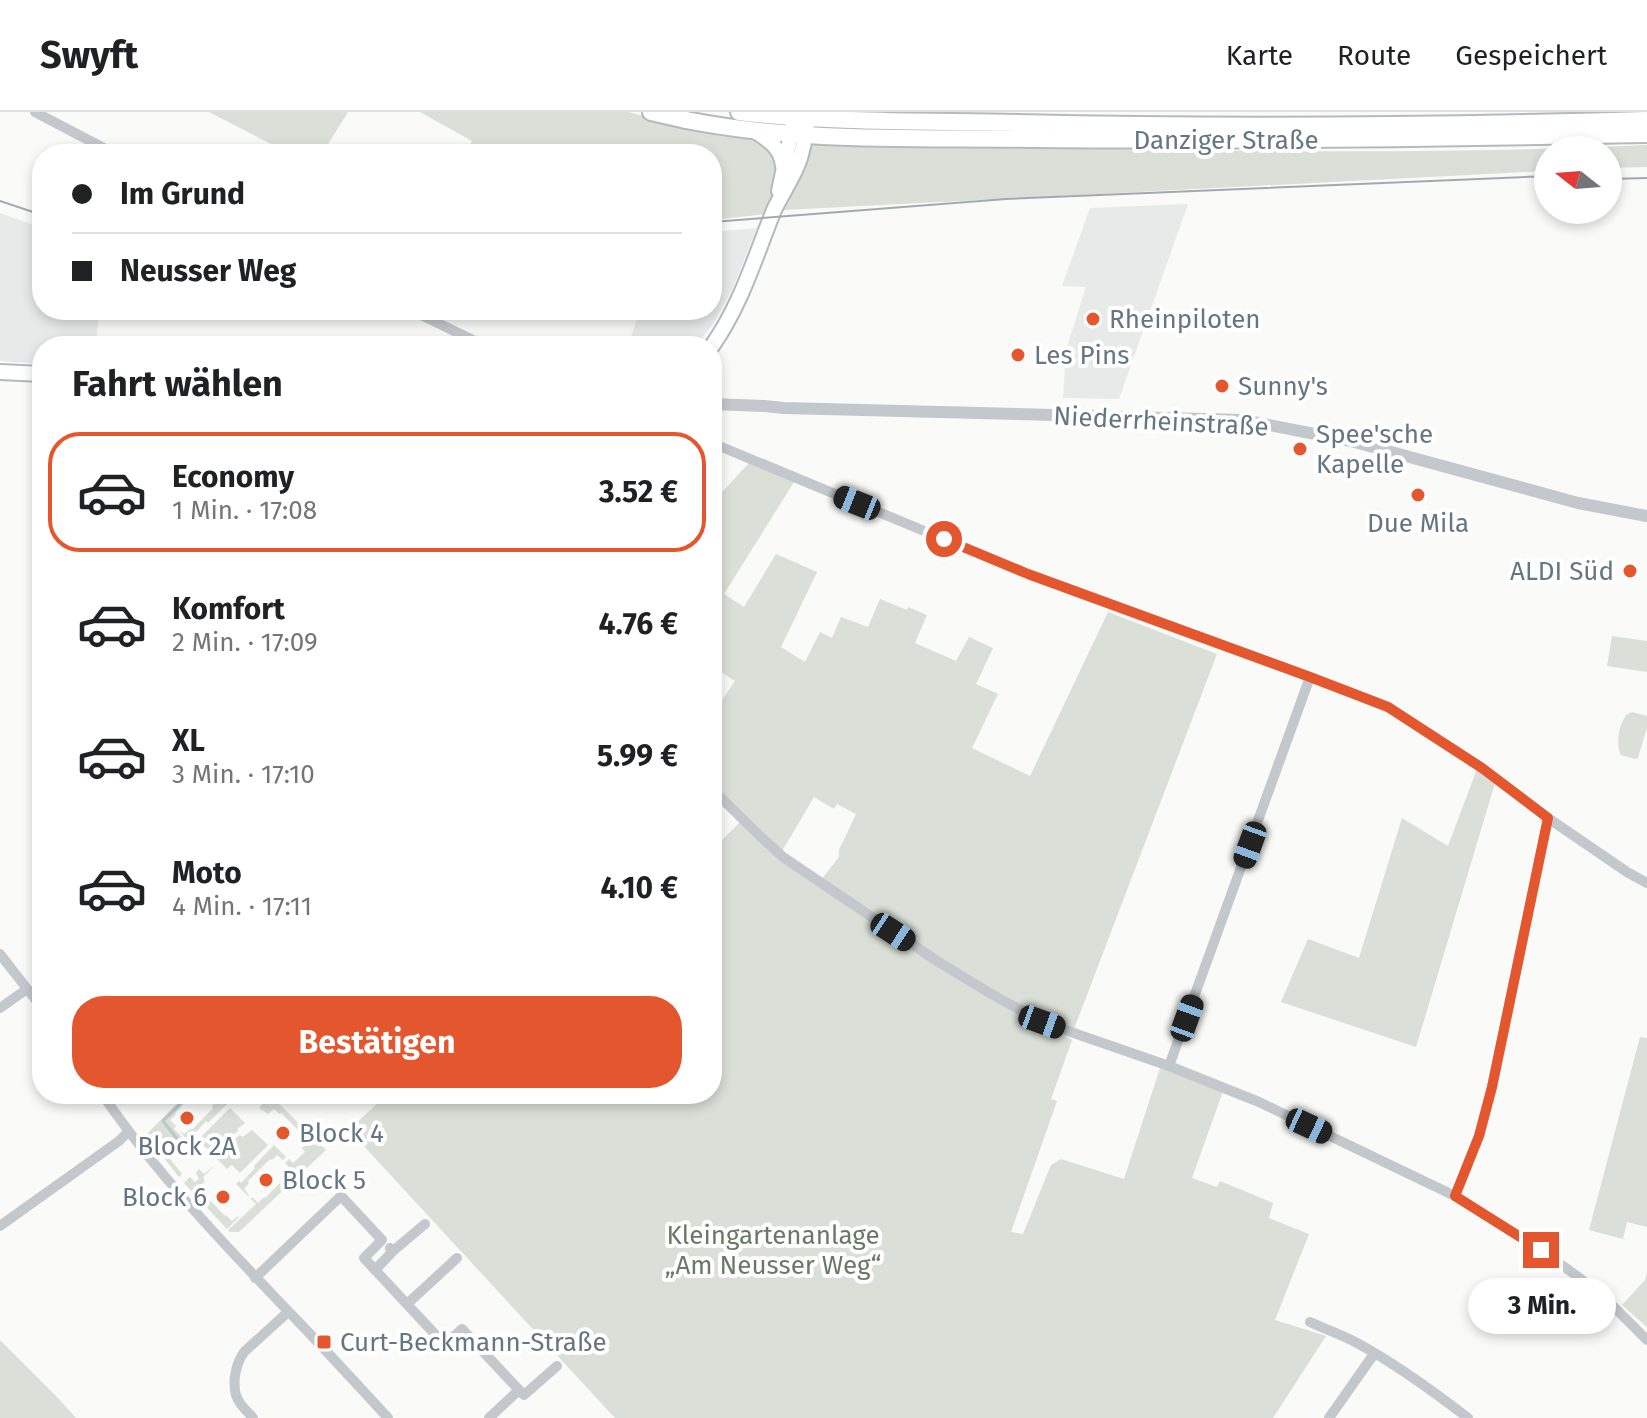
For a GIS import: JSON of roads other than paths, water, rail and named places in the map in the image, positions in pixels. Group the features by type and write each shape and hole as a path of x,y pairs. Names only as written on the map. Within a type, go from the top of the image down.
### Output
{"main road":[{"name":"Danziger Straße","path":"651,112 755,131 800,126 1238,127 1647,120"},
{"name":"Danziger Straße","path":"739,112 852,137 1317,140 1647,134"},
{"path":"776,207 784,170 800,126"},
{"path":"719,336 797,167 800,126"},
{"path":"755,131 772,142 781,153 784,170"},
{"path":"0,372 32,374"}],"street":[{"path":"35,112 96,144"},
{"path":"432,320 464,336"},
{"name":"Niederrheinstraße","path":"722,404 1243,420 1351,441 1581,503 1647,516"},
{"path":"722,447 1028,574 1388,707 1647,883"},
{"path":"1169,1066 1310,677"},
{"path":"722,799 783,857 964,977 1042,1022 1169,1066 1259,1102 1455,1196 1581,1279 1647,1340"},
{"path":"1455,1196 1479,1136 1492,1087 1548,818"},
{"path":"0,954 32,995"},
{"path":"0,1008 27,989"},
{"path":"109,1104 158,1170 388,1418"},
{"path":"0,1226 128,1132"},
{"path":"255,1278 341,1196 393,1251"},
{"path":"375,1270 425,1224"},
{"path":"382,1240 364,1258 445,1345 462,1329 524,1395 557,1366"},
{"path":"407,1304 457,1258"},
{"path":"253,1418 238,1401 235,1392 236,1369 244,1352 288,1312"},
{"path":"1310,1322 1374,1354 1420,1382 1468,1418"},
{"path":"1329,1418 1374,1354"},
{"path":"489,1418 519,1390"}],"waterway":[{"path":"180,1104 163,1121 182,1145"}],"tram line":[{"path":"722,221 1006,199 1534,177"},
{"path":"1622,179 1647,178"},
{"path":"0,201 32,212"}],"place":[{"name":"Rheinpiloten","path":"1093,319"},
{"name":"Les Pins","path":"1018,355"},
{"name":"Sunny's","path":"1222,386"},
{"name":"Spee'sche Kapelle","path":"1300,449"},
{"name":"Due Mila","path":"1418,495"},
{"name":"ALDI Süd","path":"1630,571"},
{"name":"Block 2A","path":"187,1118"},
{"name":"Block 4","path":"283,1133"},
{"name":"Block 5","path":"266,1180"},
{"name":"Block 6","path":"223,1197"},
{"name":"Curt-Beckmann-Straße","path":"324,1342"}],"park label":[{"name":"Kleingartenanlage „Am Neusser Weg“","path":"773,1250"}]}
